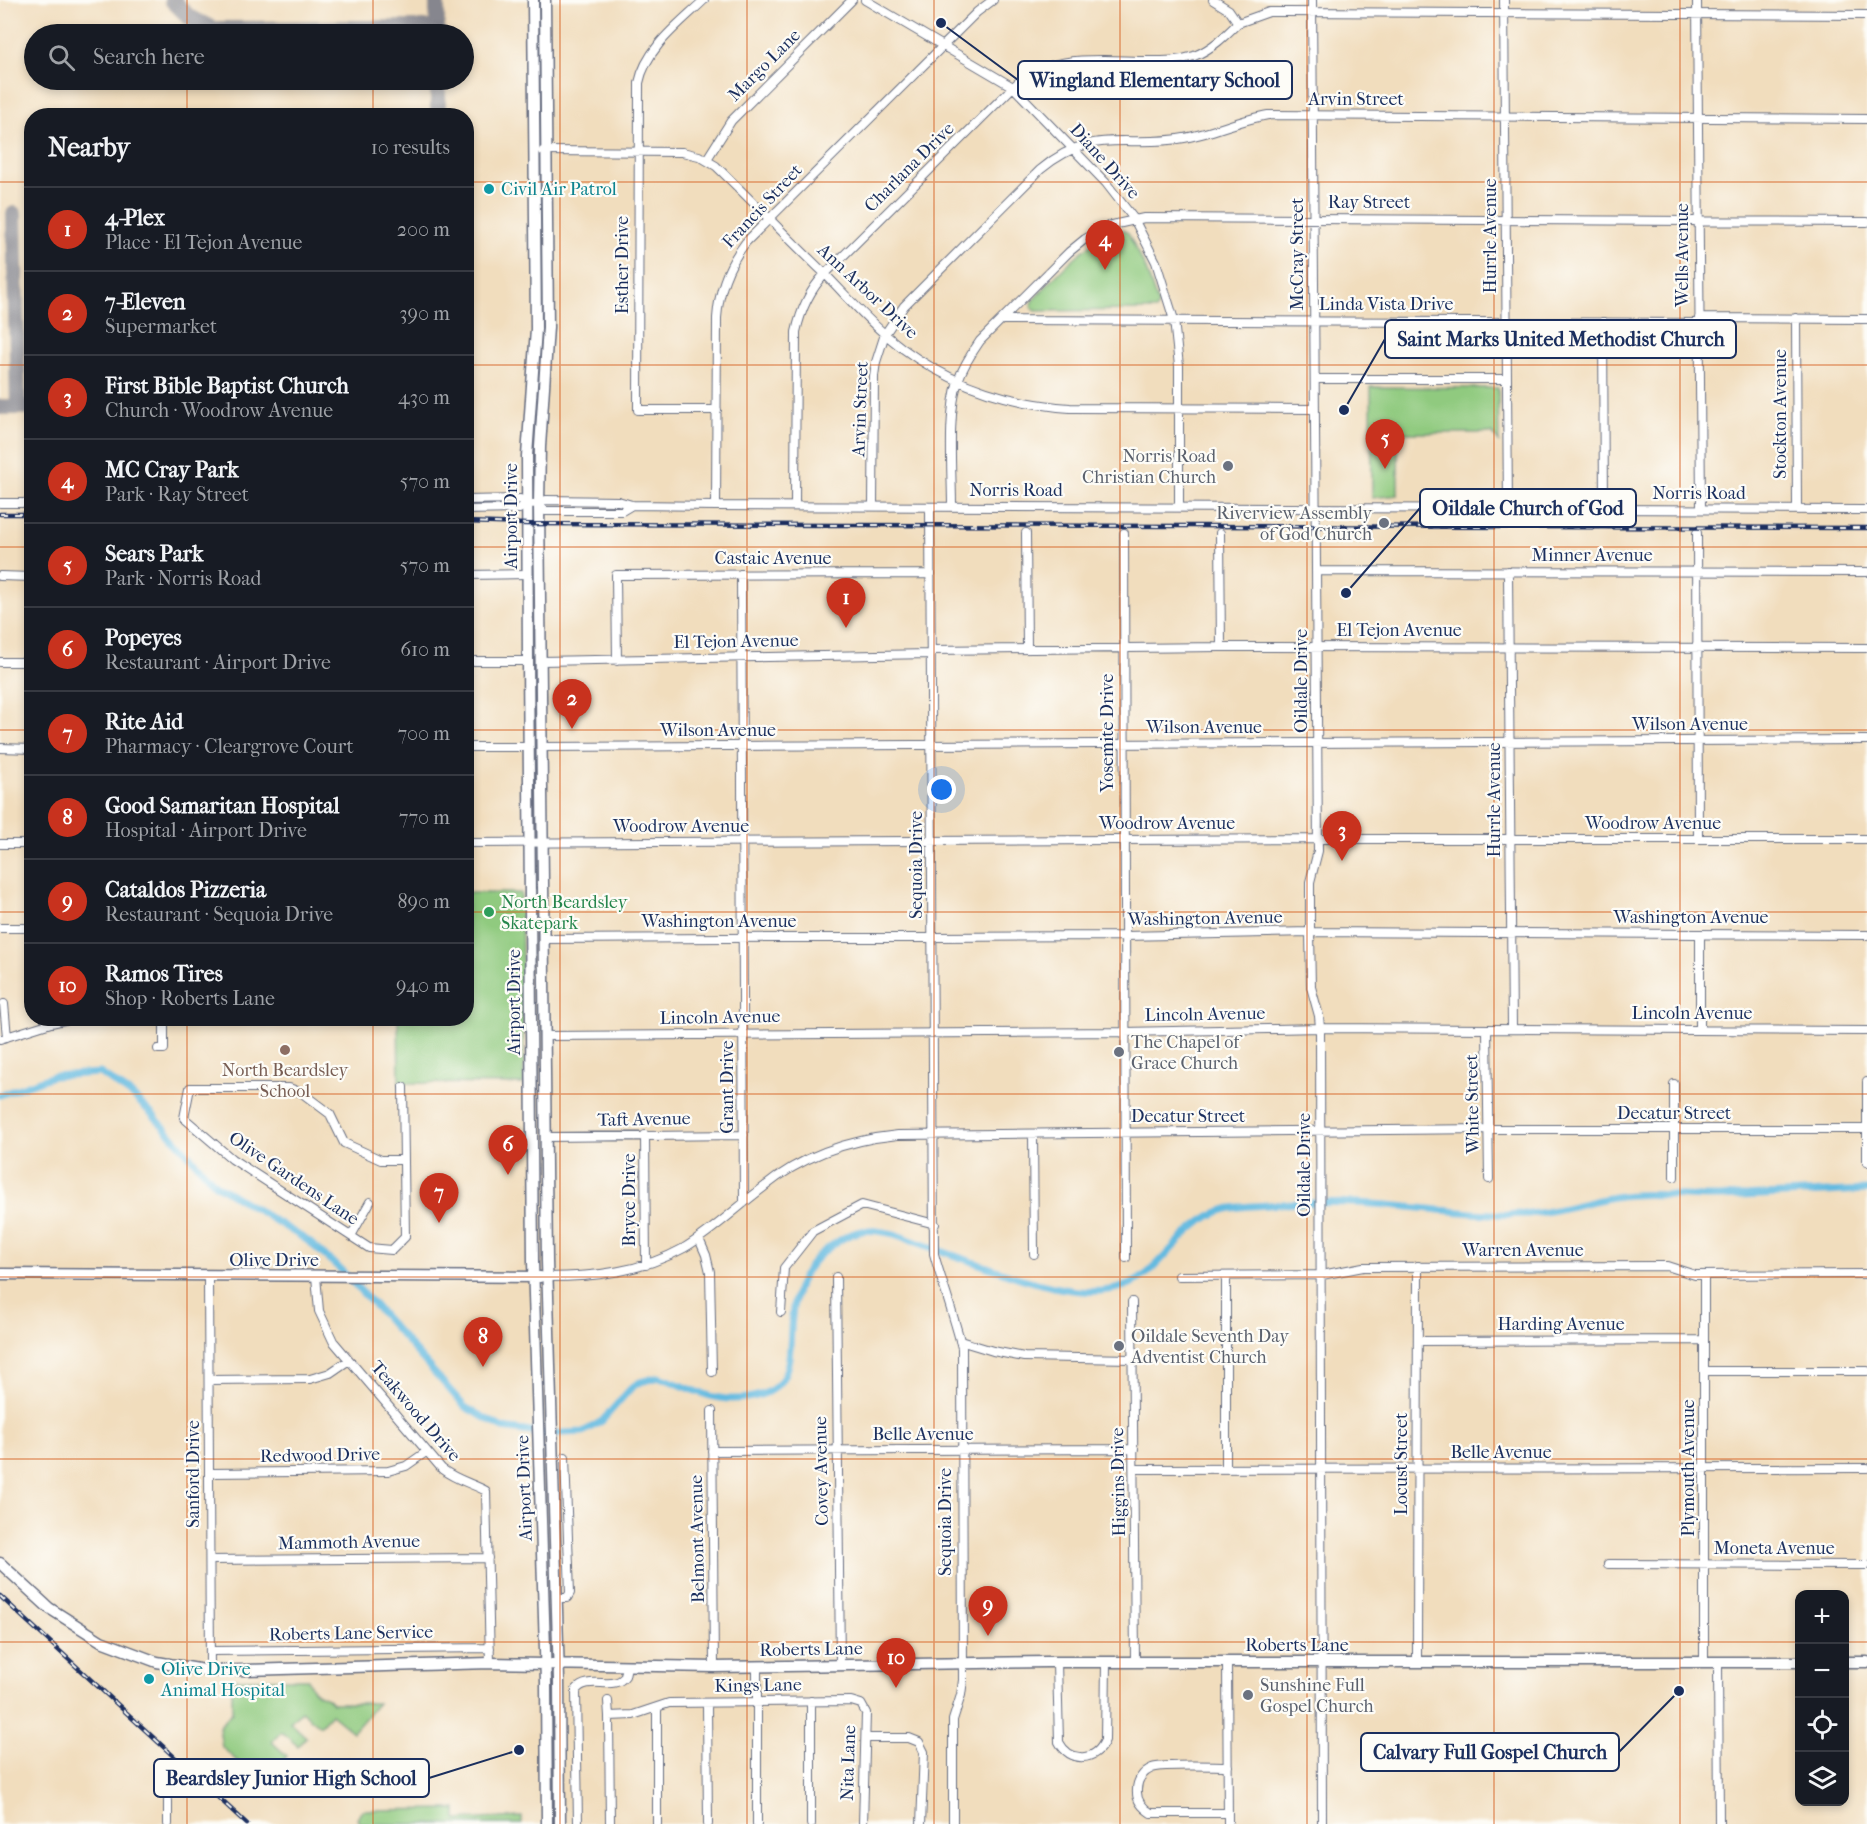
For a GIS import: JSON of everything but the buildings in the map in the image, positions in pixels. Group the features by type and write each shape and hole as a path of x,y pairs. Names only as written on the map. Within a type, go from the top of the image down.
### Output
{"main road":[{"name":"Airport Drive","path":"533,0 536,343 528,444 528,747 533,1277 548,1824"},
{"name":"Airport Drive","path":"545,0 548,327 540,447 539,504 547,1277 559,1666 560,1824"},
{"name":"Olive Drive","path":"0,1274 547,1277"},
{"name":"Roberts Lane","path":"0,1563 50,1608 100,1641 158,1662 210,1671 490,1664 714,1667 1057,1662 1795,1662"},
{"path":"1849,1662 1867,1662"}],"street":[{"name":"Esther Drive","path":"704,0 653,44 639,83 638,410 717,410"},
{"name":"Margo Lane","path":"707,159 730,121 852,0"},
{"name":"Diane Drive","path":"865,0 1012,87 1106,183 1134,219 1156,262 1174,320 1179,366 1179,507"},
{"name":"Francis Street","path":"716,506 717,318 720,292 730,265 737,253 769,218 942,46 977,12 993,0"},
{"path":"1213,0 1229,10 1238,23 1269,12 1867,15"},
{"name":"McCray Street","path":"1312,0 1314,508"},
{"name":"Hurrle Avenue","path":"1504,0 1508,508"},
{"name":"Wells Avenue","path":"1697,0 1701,509"},
{"name":"Charlana Drive","path":"795,506 796,332 809,294 825,274 1012,87 1034,71 1057,63 1184,59 1215,45 1238,23"},
{"name":"Arvin Street","path":"873,506 874,376 885,334 904,306 1040,171 1061,155 1074,149 1099,141 1176,139 1262,116 1867,119"},
{"name":"Ann Arbor Drive","path":"535,151 682,152 707,159 885,334 917,359 958,381 1000,397 1070,408 1315,408"},
{"name":"Ray Street","path":"952,507 952,408 958,381 970,354 1001,320 1080,243 1108,226 1134,219 1867,222"},
{"name":"Stockton Avenue","path":"1796,318 1797,509"},
{"name":"Linda Vista Drive","path":"1001,320 1603,322 1867,318"},
{"path":"1603,322 1604,509"},
{"path":"1315,379 1507,379"},
{"name":"Norris Road","path":"474,500 520,500 527,504 539,504 546,500 618,501 632,505 716,506 1867,510"},
{"path":"0,503 24,503"},
{"name":"Norris Road","path":"474,510 519,509 527,504"},
{"name":"Sequoia Drive","path":"930,507 934,1254 962,1348 962,1689 953,1720 953,1824"},
{"name":"Oildale Drive","path":"1314,508 1318,839 1317,860 1310,882 1310,932 1311,987 1320,1028 1322,1824"},
{"name":"Yosemite Drive","path":"1124,532 1126,1258"},
{"path":"1026,533 1027,649"},
{"path":"1220,533 1221,647"},
{"path":"1697,533 1698,839"},
{"name":"Minner Avenue","path":"1316,571 1867,572"},
{"name":"Hurrle Avenue","path":"1508,571 1512,1029"},
{"path":"474,575 527,574"},
{"name":"Grant Drive","path":"741,574 744,1203"},
{"name":"Castaic Avenue","path":"617,661 616,575 931,574"},
{"path":"0,576 24,576"},
{"name":"El Tejon Avenue","path":"541,661 617,661 1027,649 1221,647 1867,648"},
{"path":"474,661 528,661"},
{"path":"0,662 24,662"},
{"name":"Wilson Avenue","path":"542,747 1867,740"},
{"path":"474,747 528,747"},
{"path":"0,748 24,748"},
{"name":"Woodrow Avenue","path":"474,843 1867,839"},
{"path":"0,844 24,844"},
{"path":"0,928 24,928"},
{"name":"Washington Avenue","path":"543,939 1125,936 1310,932 1867,935"},
{"path":"1700,934 1700,1030"},
{"path":"4,1004 3,1038 41,1026"},
{"path":"158,1049 164,1049 164,1026"},
{"name":"Lincoln Avenue","path":"545,1036 1125,1032 1320,1028 1867,1031"},
{"name":"White Street","path":"1487,1029 1489,1179"},
{"path":"1867,1082 1867,1162"},
{"path":"1674,1084 1674,1177"},
{"name":"Olive Gardens Lane","path":"190,1088 289,1088 302,1093 330,1114 344,1143 381,1160 403,1160 405,1237 392,1250 369,1248 232,1159 184,1118 190,1088"},
{"path":"403,1088 403,1160"},
{"name":"Decatur Street","path":"547,1277 607,1274 646,1265 699,1239 780,1174 823,1152 878,1137 1489,1129 1867,1129"},
{"path":"1033,1134 1034,1254"},
{"name":"Bryce Drive","path":"645,1135 646,1265"},
{"name":"Taft Avenue","path":"545,1137 744,1135"},
{"path":"351,1236 370,1202"},
{"path":"781,1312 784,1268 813,1231 862,1204 935,1224"},
{"path":"699,1239 710,1272 712,1372"},
{"name":"Warren Avenue","path":"1179,1276 1322,1275 1363,1267 1418,1266 1667,1266 1695,1275 1867,1274"},
{"name":"Locust Street","path":"1417,1661 1418,1266"},
{"name":"Plymouth Avenue","path":"1704,1275 1704,1661"},
{"name":"Sanford Drive","path":"208,1276 212,1651 210,1671"},
{"name":"Teakwood Drive","path":"316,1276 317,1299 323,1322 333,1341 426,1452 450,1476 486,1491 490,1664"},
{"name":"Covey Avenue","path":"836,1276 840,1665"},
{"path":"1226,1276 1226,1468"},
{"name":"Higgins Drive","path":"1132,1302 1135,1662"},
{"name":"Harding Avenue","path":"1418,1341 1704,1340"},
{"path":"960,1341 1024,1358 1131,1359"},
{"path":"209,1380 310,1379 330,1373 349,1360"},
{"path":"1704,1371 1867,1371"},
{"name":"Belmont Avenue","path":"712,1411 714,1667"},
{"name":"Belle Avenue","path":"712,1451 1134,1449"},
{"name":"Redwood Drive","path":"209,1473 388,1471 406,1466 426,1452"},
{"path":"556,1598 567,1598 570,1593 565,1457"},
{"name":"Belle Avenue","path":"1134,1469 1867,1468"},
{"name":"Mammoth Avenue","path":"210,1560 488,1558"},
{"name":"Moneta Avenue","path":"1608,1564 1867,1565"},
{"name":"Roberts Lane Service","path":"212,1651 490,1648"},
{"path":"1718,1661 1719,1824"},
{"path":"1057,1662 1059,1742 1071,1756 1083,1758 1100,1750 1105,1740 1106,1662"},
{"path":"1227,1662 1228,1824"},
{"path":"578,1824 576,1690 582,1684 617,1683 625,1676 627,1666"},
{"path":"757,1666 757,1824"},
{"path":"608,1701 610,1824"},
{"path":"811,1701 811,1824"},
{"name":"Kings Lane","path":"609,1716 633,1715 669,1703 851,1701 861,1704"},
{"path":"707,1702 708,1824"},
{"name":"Nita Lane","path":"861,1704 866,1713 863,1824"},
{"path":"657,1708 657,1824"},
{"path":"866,1738 909,1738 919,1742 924,1752 921,1824"},
{"path":"1228,1766 1156,1767 1145,1772 1137,1788 1138,1800 1151,1813 1228,1814"},
{"path":"168,1801 168,1824"}],"green space":[{"path":"1123,230 1128,233 1145,267 1158,304 1156,310 1036,311 1031,307 1032,301 1073,259 1097,241"},
{"path":"1371,387 1498,388 1499,442 1492,433 1398,433 1398,495 1372,498"},
{"path":"474,893 521,893 524,1084 399,1083 398,1026 474,1026"},
{"path":"232,1679 308,1679 316,1693 326,1697 332,1703 378,1703 353,1732 331,1714 320,1726 301,1711 290,1722 306,1737 298,1746 281,1732 272,1742 287,1756 264,1781 255,1778 222,1747 219,1727 232,1712"},
{"path":"456,1809 456,1820 522,1817 522,1824 362,1824 357,1819 362,1810"}],"waterway":[{"path":"0,1095 53,1076 100,1073 132,1095 154,1116 215,1184 308,1241 340,1269 465,1407 503,1428 545,1434 583,1432 602,1421 632,1387 640,1382 659,1377 724,1399 757,1396 773,1389 782,1378 788,1365 795,1298 805,1274 814,1260 827,1249 856,1232 870,1230 894,1234 1041,1284 1088,1291 1111,1290 1132,1283 1150,1271 1200,1222 1212,1215 1239,1207 1342,1202 1485,1214 1528,1214 1633,1195 1720,1197 1867,1190"}],"taxiway":[{"path":"172,0 189,17 203,24"},
{"path":"437,0 437,24"},
{"path":"438,90 438,108"},
{"path":"14,214 18,407"},
{"path":"0,407 24,407"}],"railway":[{"path":"0,514 24,514"},
{"path":"474,522 1867,528"},
{"path":"0,1596 247,1824"}],"place":[{"name":"Wingland Elementary School","path":"941,23"},
{"name":"Civil Air Patrol","path":"489,189"},
{"name":"MC Cray Park","path":"1105,270"},
{"name":"Saint Marks United Methodist Church","path":"1344,410"},
{"name":"Norris Road Christian Church","path":"1228,466"},
{"name":"Sears Park","path":"1385,469"},
{"name":"Riverview Assembly of God Church","path":"1384,523"},
{"name":"Oildale Church of God","path":"1346,593"},
{"name":"4-Plex","path":"846,628"},
{"name":"7-Eleven","path":"572,729"},
{"name":"First Bible Baptist Church","path":"1342,861"},
{"name":"North Beardsley Skatepark","path":"489,912"},
{"name":"North Beardsley School","path":"285,1050"},
{"name":"The Chapel of Grace Church","path":"1119,1052"},
{"name":"Popeyes","path":"508,1175"},
{"name":"Rite Aid","path":"439,1223"},
{"name":"Oildale Seventh Day Adventist Church","path":"1119,1346"},
{"name":"Good Samaritan Hospital","path":"483,1367"},
{"name":"Cataldos Pizzeria","path":"988,1636"},
{"name":"Olive Drive Animal Hospital","path":"149,1679"},
{"name":"Ramos Tires","path":"896,1688"},
{"name":"Calvary Full Gospel Church","path":"1679,1691"},
{"name":"Sunshine Full Gospel Church","path":"1248,1695"},
{"name":"Beardsley Junior High School","path":"519,1750"}]}
